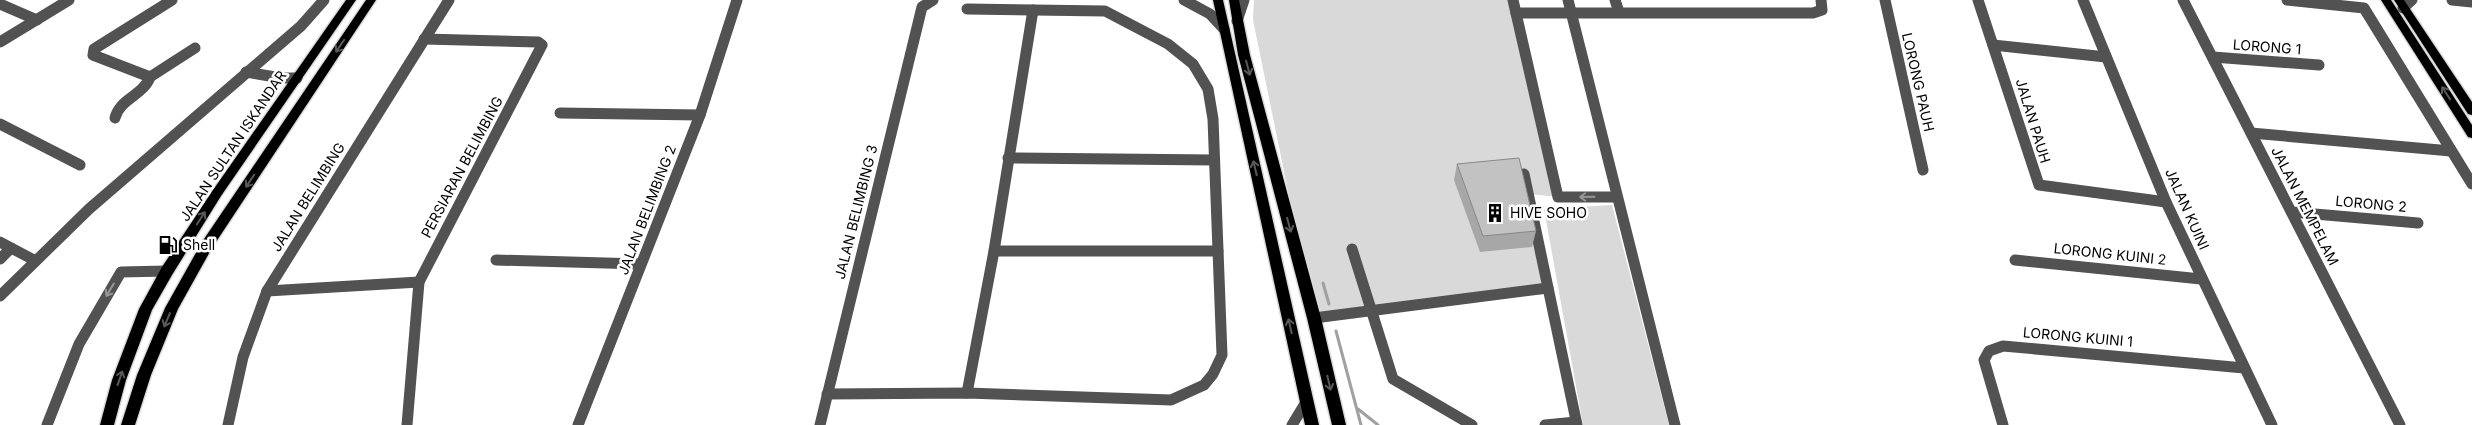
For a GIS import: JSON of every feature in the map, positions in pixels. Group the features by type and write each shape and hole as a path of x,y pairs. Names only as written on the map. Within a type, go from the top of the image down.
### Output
{"main road":[{"name":"JALAN SULTAN ISKANDAR","path":"107,425 119,380 146,309 167,271 351,0"},
{"path":"1218,0 1312,425"},
{"path":"1234,0 1237,21 1314,318 1339,425"},
{"path":"2386,0 2472,134"},
{"path":"128,425 144,375 172,308 207,245 371,2"},
{"path":"2405,2 2472,111"}],"street":[{"path":"0,42 69,0"},
{"path":"150,77 93,55 92,52 172,0"},
{"path":"0,296 34,260 89,209 301,26 324,0"},
{"name":"JALAN BELIMBING","path":"228,425 235,382 247,339 267,291 449,0"},
{"name":"JALAN BELIMBING 3","path":"820,425 919,3 933,0"},
{"path":"1184,0 1210,14 1224,29"},
{"path":"1237,21 1244,0"},
{"path":"1513,0 1558,197 1616,197"},
{"path":"1568,0 1616,197 1676,425"},
{"path":"1615,0 1619,12"},
{"path":"1720,0 1724,12"},
{"path":"1516,13 1818,12 1822,10 1821,0"},
{"name":"LORONG PAUH","path":"1885,0 1923,170"},
{"name":"JALAN PAUH","path":"1978,0 2039,186 2166,202"},
{"name":"JALAN KUINI","path":"2083,0 2166,202 2272,425"},
{"name":"JALAN MEMPELAM","path":"2183,0 2400,425"},
{"path":"2287,0 2362,4 2472,184"},
{"path":"2452,0 2472,2"},
{"name":"JALAN BELIMBING 2","path":"578,425 700,115 739,1"},
{"path":"0,4 37,20"},
{"path":"827,394 967,393 1171,400 1196,392 1214,376 1222,354 1213,119 1208,89 1192,64 1168,44 1105,11 968,10"},
{"path":"967,393 994,251 1033,10"},
{"name":"PERSIARAN BELIMBING","path":"407,425 419,282 542,45 538,42 424,39"},
{"path":"1994,45 2106,57"},
{"path":"115,118 119,106 147,87 150,77 195,48"},
{"name":"LORONG 1","path":"2213,57 2319,65"},
{"path":"246,72 281,78 297,78"},
{"path":"560,113 700,115"},
{"path":"0,124 80,165"},
{"path":"2251,133 2451,151"},
{"path":"1008,158 1214,160"},
{"path":"1524,174 1576,424 1544,425"},
{"name":"LORONG 2","path":"2292,212 2418,223"},
{"path":"0,259 5,245 34,260"},
{"path":"1352,249 1393,379 1472,425"},
{"path":"994,251 1218,251"},
{"path":"496,260 642,264"},
{"name":"LORONG KUINI 2","path":"2015,260 2201,279"},
{"path":"47,425 78,344 121,272 167,271"},
{"path":"267,291 419,282"},
{"path":"1314,318 1548,288"},
{"name":"LORONG KUINI 1","path":"2003,425 1984,360 1989,351 2003,346 2244,368"},
{"path":"1292,425 1306,402"}],"shaded area":[{"path":"1254,0 1513,0 1558,197 1529,194 1548,288 1314,318 1253,20"},
{"path":"1612,205 1669,425 1583,425 1544,209"}],"building":[{"name":"HIVE SOHO","path":"1519,158 1536,231 1483,236 1457,164"}],"waterway":[{"path":"1323,283 1329,304"},
{"path":"1336,331 1361,425"},
{"path":"1358,409 1378,425"}],"place":[{"name":"HIVE SOHO","path":"1495,213"},
{"name":"Shell","path":"168,245"}]}
